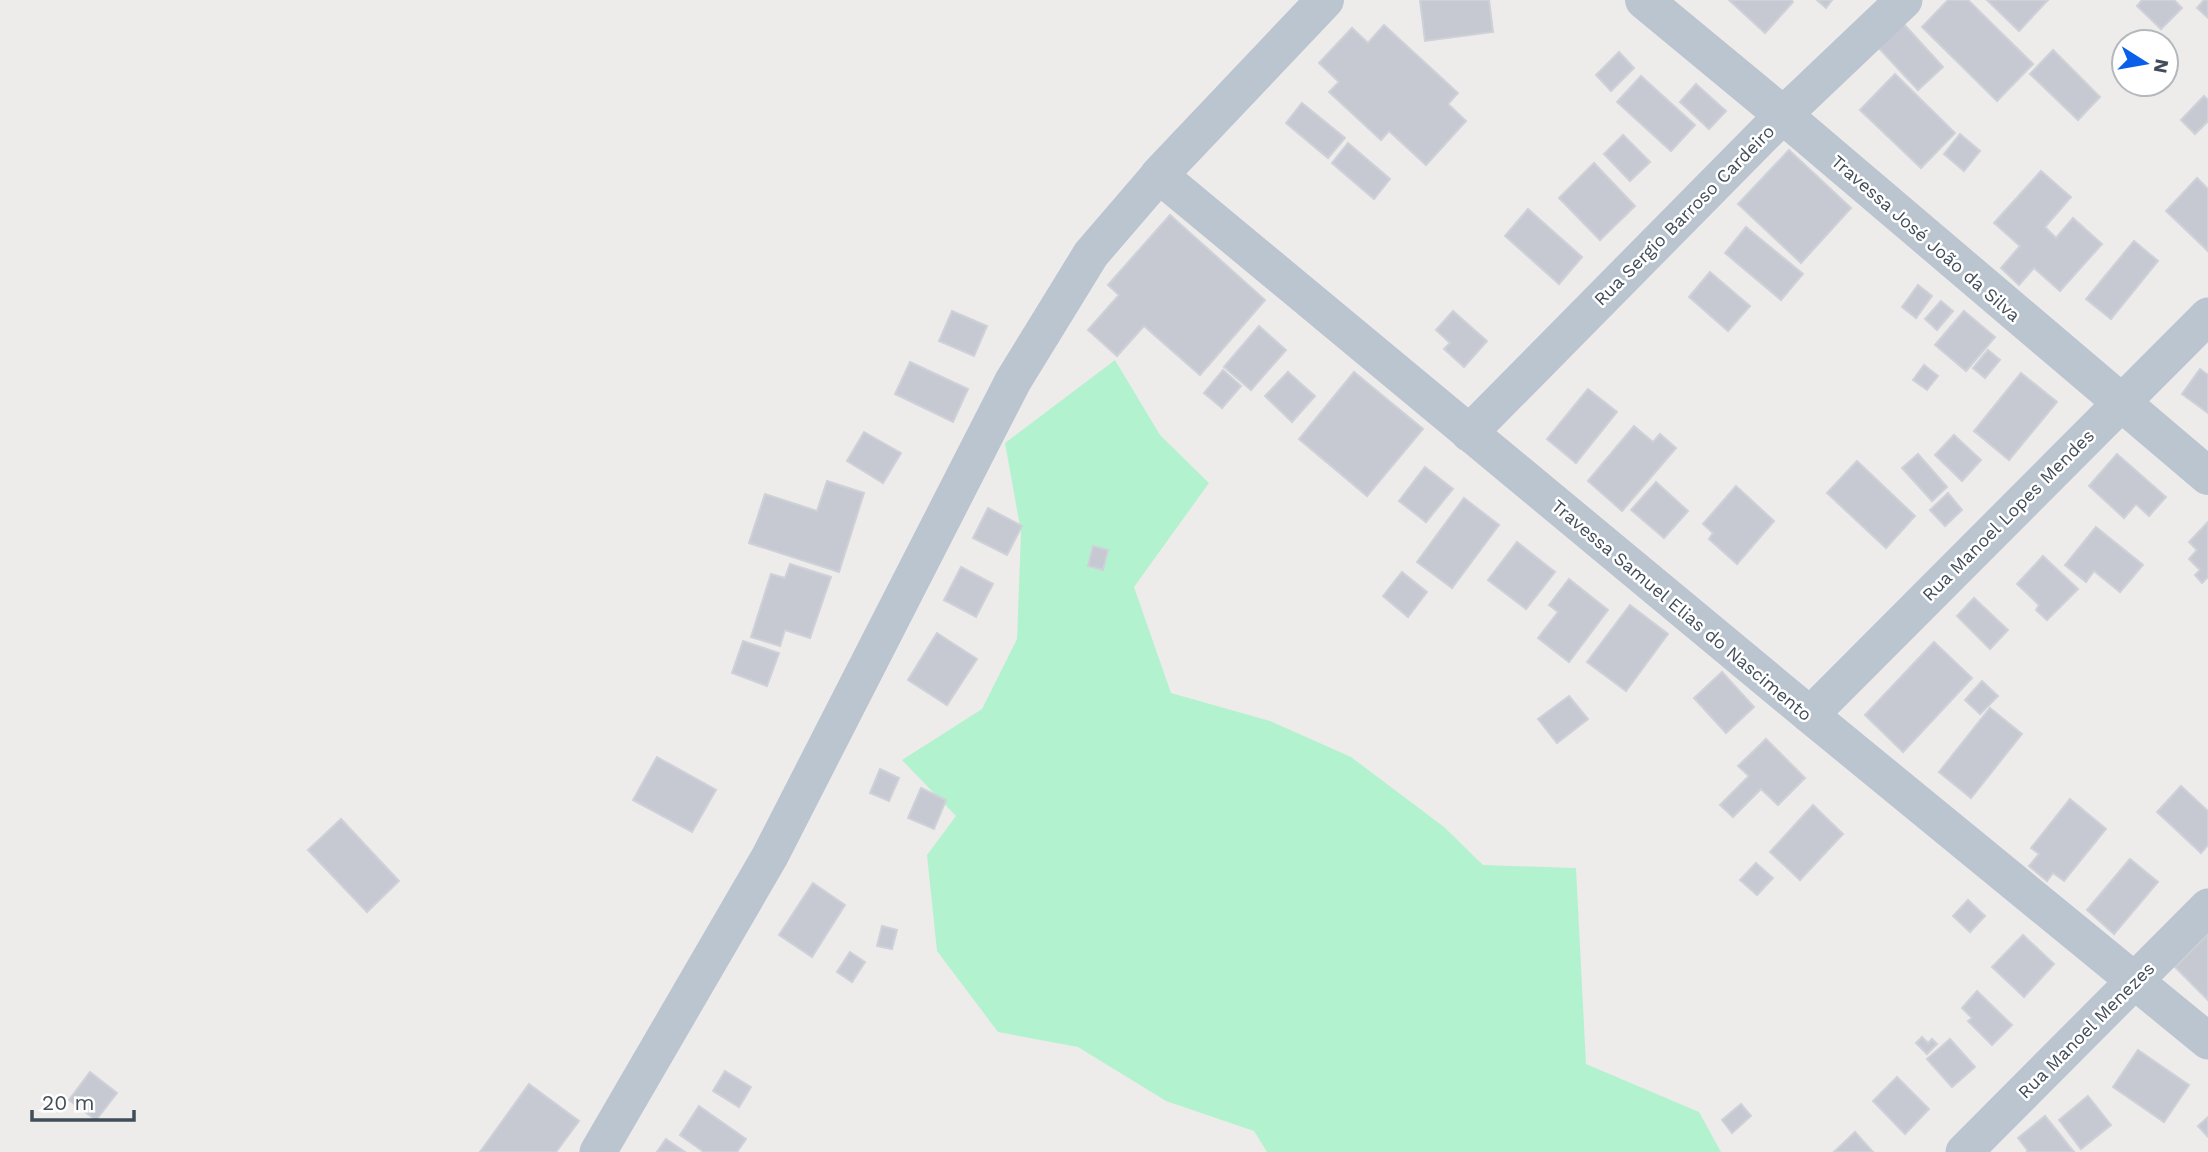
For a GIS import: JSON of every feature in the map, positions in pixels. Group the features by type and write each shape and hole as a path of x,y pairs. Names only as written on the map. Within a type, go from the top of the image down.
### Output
{"street":[{"path":"598,1152 770,856 1013,380 1091,254 1159,175 1325,0"},
{"name":"Travessa José João da Silva","path":"1644,0 2208,476"},
{"name":"Rua Sergio Barroso Cardeiro","path":"1469,433 1783,115 1904,0"},
{"name":"Travessa Samuel Elias do Nascimento","path":"1159,175 2208,1041"},
{"name":"Rua Manoel Lopes Mendes","path":"1810,715 2208,316"},
{"name":"Rua Manoel Menezes","path":"1964,1152 2208,907"}],"green space":[{"path":"1115,360 1160,435 1209,483 1134,587 1171,693 1270,721 1351,757 1444,827 1483,865 1576,868 1586,1064 1699,1112 1721,1152 1267,1152 1254,1131 1166,1101 1078,1047 998,1032 937,951 927,855 956,816 902,760 982,709 1017,639 1021,532 1005,443"}],"building":[{"path":"1420,0 1489,0 1493,32 1425,41"},
{"path":"1729,0 1791,0 1793,2 1765,33"},
{"path":"1817,0 1832,0 1826,8"},
{"path":"1948,0 1968,0 2033,64 1997,101 1922,27"},
{"path":"1987,0 2048,0 2019,31"},
{"path":"2142,0 2174,0 2182,8 2160,28 2137,6"},
{"path":"2204,0 2208,0 2208,18 2197,8"},
{"path":"1901,21 1943,67 1918,90 1876,45"},
{"path":"1384,25 1458,93 1448,104 1466,121 1426,165 1389,131 1381,140 1329,92 1339,82 1319,63 1352,28 1368,43"},
{"path":"2053,50 2100,97 2078,120 2030,74"},
{"path":"1619,52 1634,68 1611,91 1596,75"},
{"path":"1895,74 1955,133 1921,168 1860,110"},
{"path":"1641,76 1695,125 1671,151 1617,102"},
{"path":"1696,84 1726,111 1709,129 1680,102"},
{"path":"2204,96 2208,100 2208,121 2195,134 2181,120"},
{"path":"1302,103 1345,138 1328,158 1286,123"},
{"path":"1960,134 1980,151 1964,171 1944,154"},
{"path":"1623,135 1650,162 1630,181 1604,154"},
{"path":"1348,143 1390,179 1374,199 1332,163"},
{"path":"1789,150 1851,208 1801,263 1738,204"},
{"path":"1594,163 1635,206 1600,240 1559,198"},
{"path":"2041,171 2071,197 2045,227 2056,238 2073,218 2102,244 2060,291 2034,268 2019,285 2001,268 2020,246 1994,223"},
{"path":"2197,178 2208,189 2208,251 2166,211"},
{"path":"1528,209 1582,257 1559,284 1505,236"},
{"path":"1170,215 1265,300 1200,375 1144,326 1117,356 1088,330 1119,295 1108,285"},
{"path":"1746,227 1803,274 1781,300 1725,253"},
{"path":"2134,241 2158,261 2111,319 2086,299"},
{"path":"1710,272 1750,306 1728,331 1689,297"},
{"path":"1918,285 1932,296 1916,318 1902,307"},
{"path":"1941,301 1953,311 1937,330 1925,319"},
{"path":"952,311 987,326 974,356 939,341"},
{"path":"1453,311 1487,341 1464,367 1444,349 1450,343 1436,330"},
{"path":"1964,311 1995,337 1966,371 1935,345"},
{"path":"1259,326 1286,350 1251,390 1224,367"},
{"path":"1988,350 2000,360 1985,378 1973,368"},
{"path":"910,362 968,389 953,422 895,394"},
{"path":"1924,365 1938,376 1927,390 1913,380"},
{"path":"2200,369 2208,375 2208,413 2182,394"},
{"path":"1223,370 1241,386 1222,408 1204,393"},
{"path":"1288,372 1315,396 1292,422 1265,396"},
{"path":"1354,372 1423,429 1367,496 1299,439"},
{"path":"2021,373 2057,402 2009,460 1974,431"},
{"path":"1588,389 1617,412 1576,463 1547,439"},
{"path":"1634,426 1653,442 1660,434 1676,448 1622,511 1588,481"},
{"path":"864,432 901,453 883,483 847,461"},
{"path":"1954,435 1981,460 1962,481 1935,455"},
{"path":"1918,454 1947,487 1932,501 1902,468"},
{"path":"2117,454 2166,497 2149,516 2136,504 2124,518 2089,486"},
{"path":"1857,461 1915,516 1886,548 1827,493"},
{"path":"1425,467 1453,489 1426,522 1399,501"},
{"path":"827,481 864,493 839,572 749,543 765,494 817,511"},
{"path":"1656,482 1688,511 1664,538 1631,510"},
{"path":"1736,486 1774,521 1737,564 1709,539 1713,533 1703,524"},
{"path":"1948,493 1962,510 1945,526 1930,510"},
{"path":"1464,498 1499,525 1452,588 1417,562"},
{"path":"988,508 1022,526 1007,555 973,538"},
{"path":"2208,522 2208,577 2202,583 2195,575 2200,570 2189,559 2197,550 2189,542"},
{"path":"2096,527 2143,565 2120,592 2094,571 2086,582 2065,565"},
{"path":"1517,542 1555,572 1526,609 1488,580"},
{"path":"1093,546 1108,550 1103,570 1088,566"},
{"path":"2043,556 2078,589 2047,620 2036,610 2039,605 2017,584"},
{"path":"790,564 831,577 810,638 785,630 780,646 751,637 771,574 785,578"},
{"path":"961,567 993,584 976,617 944,600"},
{"path":"1402,572 1427,592 1408,617 1383,596"},
{"path":"1569,579 1608,610 1569,662 1538,638 1558,612 1549,605"},
{"path":"1974,598 2008,630 1990,649 1957,616"},
{"path":"1630,605 1668,634 1626,691 1587,662"},
{"path":"937,633 977,659 947,705 908,680"},
{"path":"743,641 779,653 767,686 732,673"},
{"path":"1934,642 1972,678 1903,752 1865,715"},
{"path":"1722,672 1754,707 1726,733 1694,698"},
{"path":"1982,681 1998,696 1980,714 1965,700"},
{"path":"1569,696 1588,719 1557,743 1538,719"},
{"path":"1990,708 2022,734 1971,798 1939,772"},
{"path":"1766,739 1805,778 1778,805 1761,789 1733,817 1720,805 1749,776 1738,766"},
{"path":"657,757 716,790 692,832 633,800"},
{"path":"880,769 899,778 889,801 870,793"},
{"path":"2181,786 2208,811 2208,845 2201,853 2157,812"},
{"path":"921,788 946,800 934,829 908,818"},
{"path":"2070,799 2106,829 2064,881 2053,873 2047,881 2029,866 2039,854 2031,848"},
{"path":"1813,805 1843,834 1800,880 1770,852"},
{"path":"341,819 399,881 367,912 308,850"},
{"path":"2130,859 2158,882 2114,934 2087,910"},
{"path":"1756,863 1773,878 1757,895 1740,880"},
{"path":"813,883 845,905 812,957 779,935"},
{"path":"1968,900 1985,916 1970,932 1953,916"},
{"path":"882,926 897,930 892,949 877,946"},
{"path":"2208,934 2208,1000 2175,967"},
{"path":"2023,935 2054,964 2024,997 1992,967"},
{"path":"850,952 865,962 852,982 837,972"},
{"path":"1977,991 2012,1025 1992,1045 1968,1021 1972,1018 1962,1008"},
{"path":"1922,1037 1928,1043 1932,1039 1937,1044 1927,1054 1916,1043"},
{"path":"1950,1039 1975,1067 1952,1087 1927,1059"},
{"path":"2138,1050 2189,1085 2164,1122 2113,1087"},
{"path":"725,1071 751,1087 739,1107 713,1091"},
{"path":"90,1072 117,1093 96,1120 69,1100"},
{"path":"1897,1077 1929,1109 1905,1134 1873,1101"},
{"path":"529,1084 579,1121 556,1152 480,1152"},
{"path":"2088,1096 2111,1125 2081,1149 2059,1120"},
{"path":"1741,1104 1751,1116 1732,1133 1722,1120"},
{"path":"699,1106 746,1139 737,1152 704,1152 680,1135"},
{"path":"2045,1116 2074,1152 2027,1152 2018,1138"},
{"path":"2208,1117 2208,1137 2198,1126"},
{"path":"1855,1132 1873,1152 1834,1152"},
{"path":"666,1139 685,1152 657,1152"}]}
